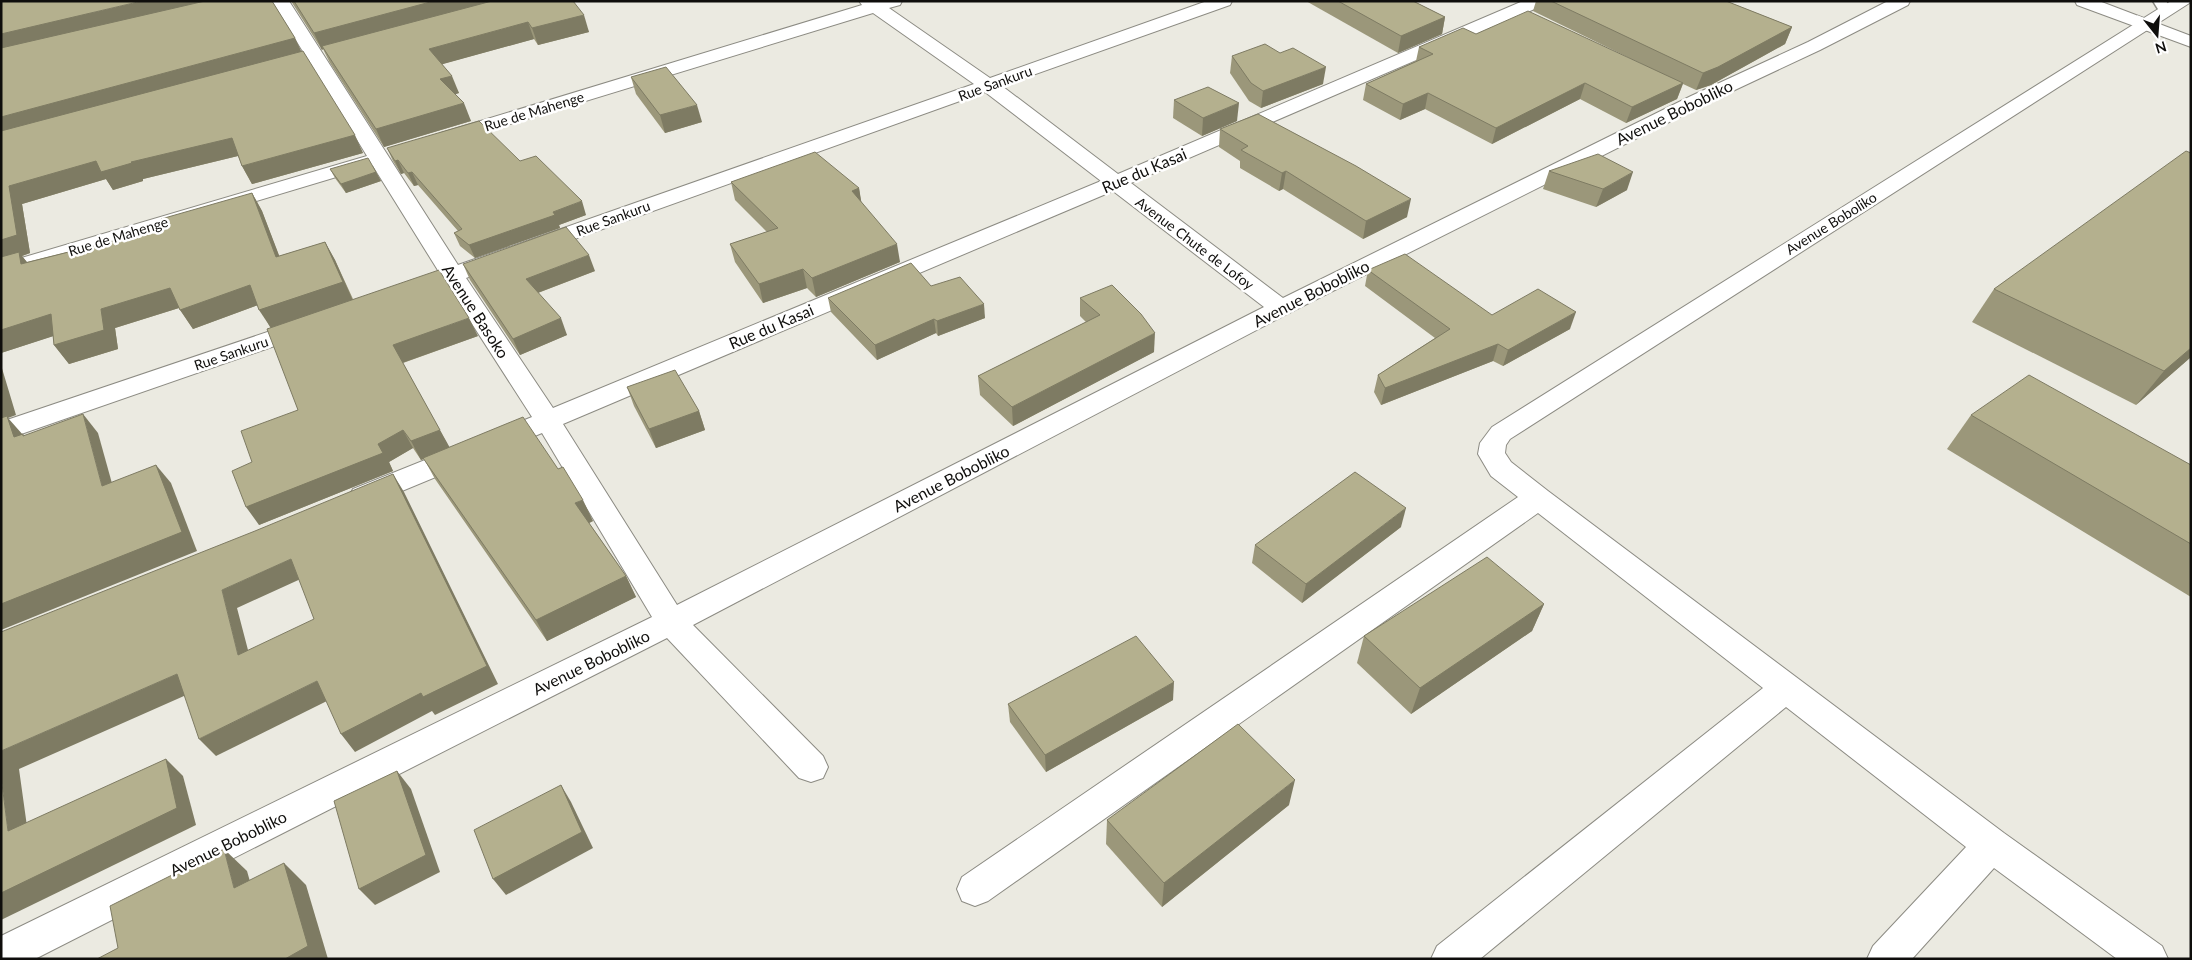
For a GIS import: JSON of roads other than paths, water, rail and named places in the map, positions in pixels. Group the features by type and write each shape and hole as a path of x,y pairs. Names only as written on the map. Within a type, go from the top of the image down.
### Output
{"street":[{"name":"Avenue Basoko","path":"280,1 317,59 388,155 453,276 547,420 671,622 811,767"},
{"name":"Rue Sankuru","path":"387,298 1224,1"},
{"path":"1489,1 1526,11"},
{"name":"Avenue Bobobliko","path":"1,956 671,622 1689,96 1814,46 1902,1"},
{"path":"2083,1 2191,42"},
{"name":"Avenue Chute de Lofoy","path":"879,3 1281,308"},
{"name":"Rue de Mahenge","path":"426,144 879,3"},
{"name":"Avenue Boboliko","path":"1538,498 1501,469 1491,454 1492,443 1501,433 2144,24 2169,5"},
{"name":"Rue du Kasai","path":"343,505 1526,11"},
{"name":"Rue de Mahenge","path":"1,271 388,155"},
{"name":"Rue Sankuru","path":"1,432 321,321"},
{"path":"975,889 1538,498 1991,845 2149,959"},
{"path":"1450,959 1786,688"},
{"path":"1886,959 1991,845"}]}
